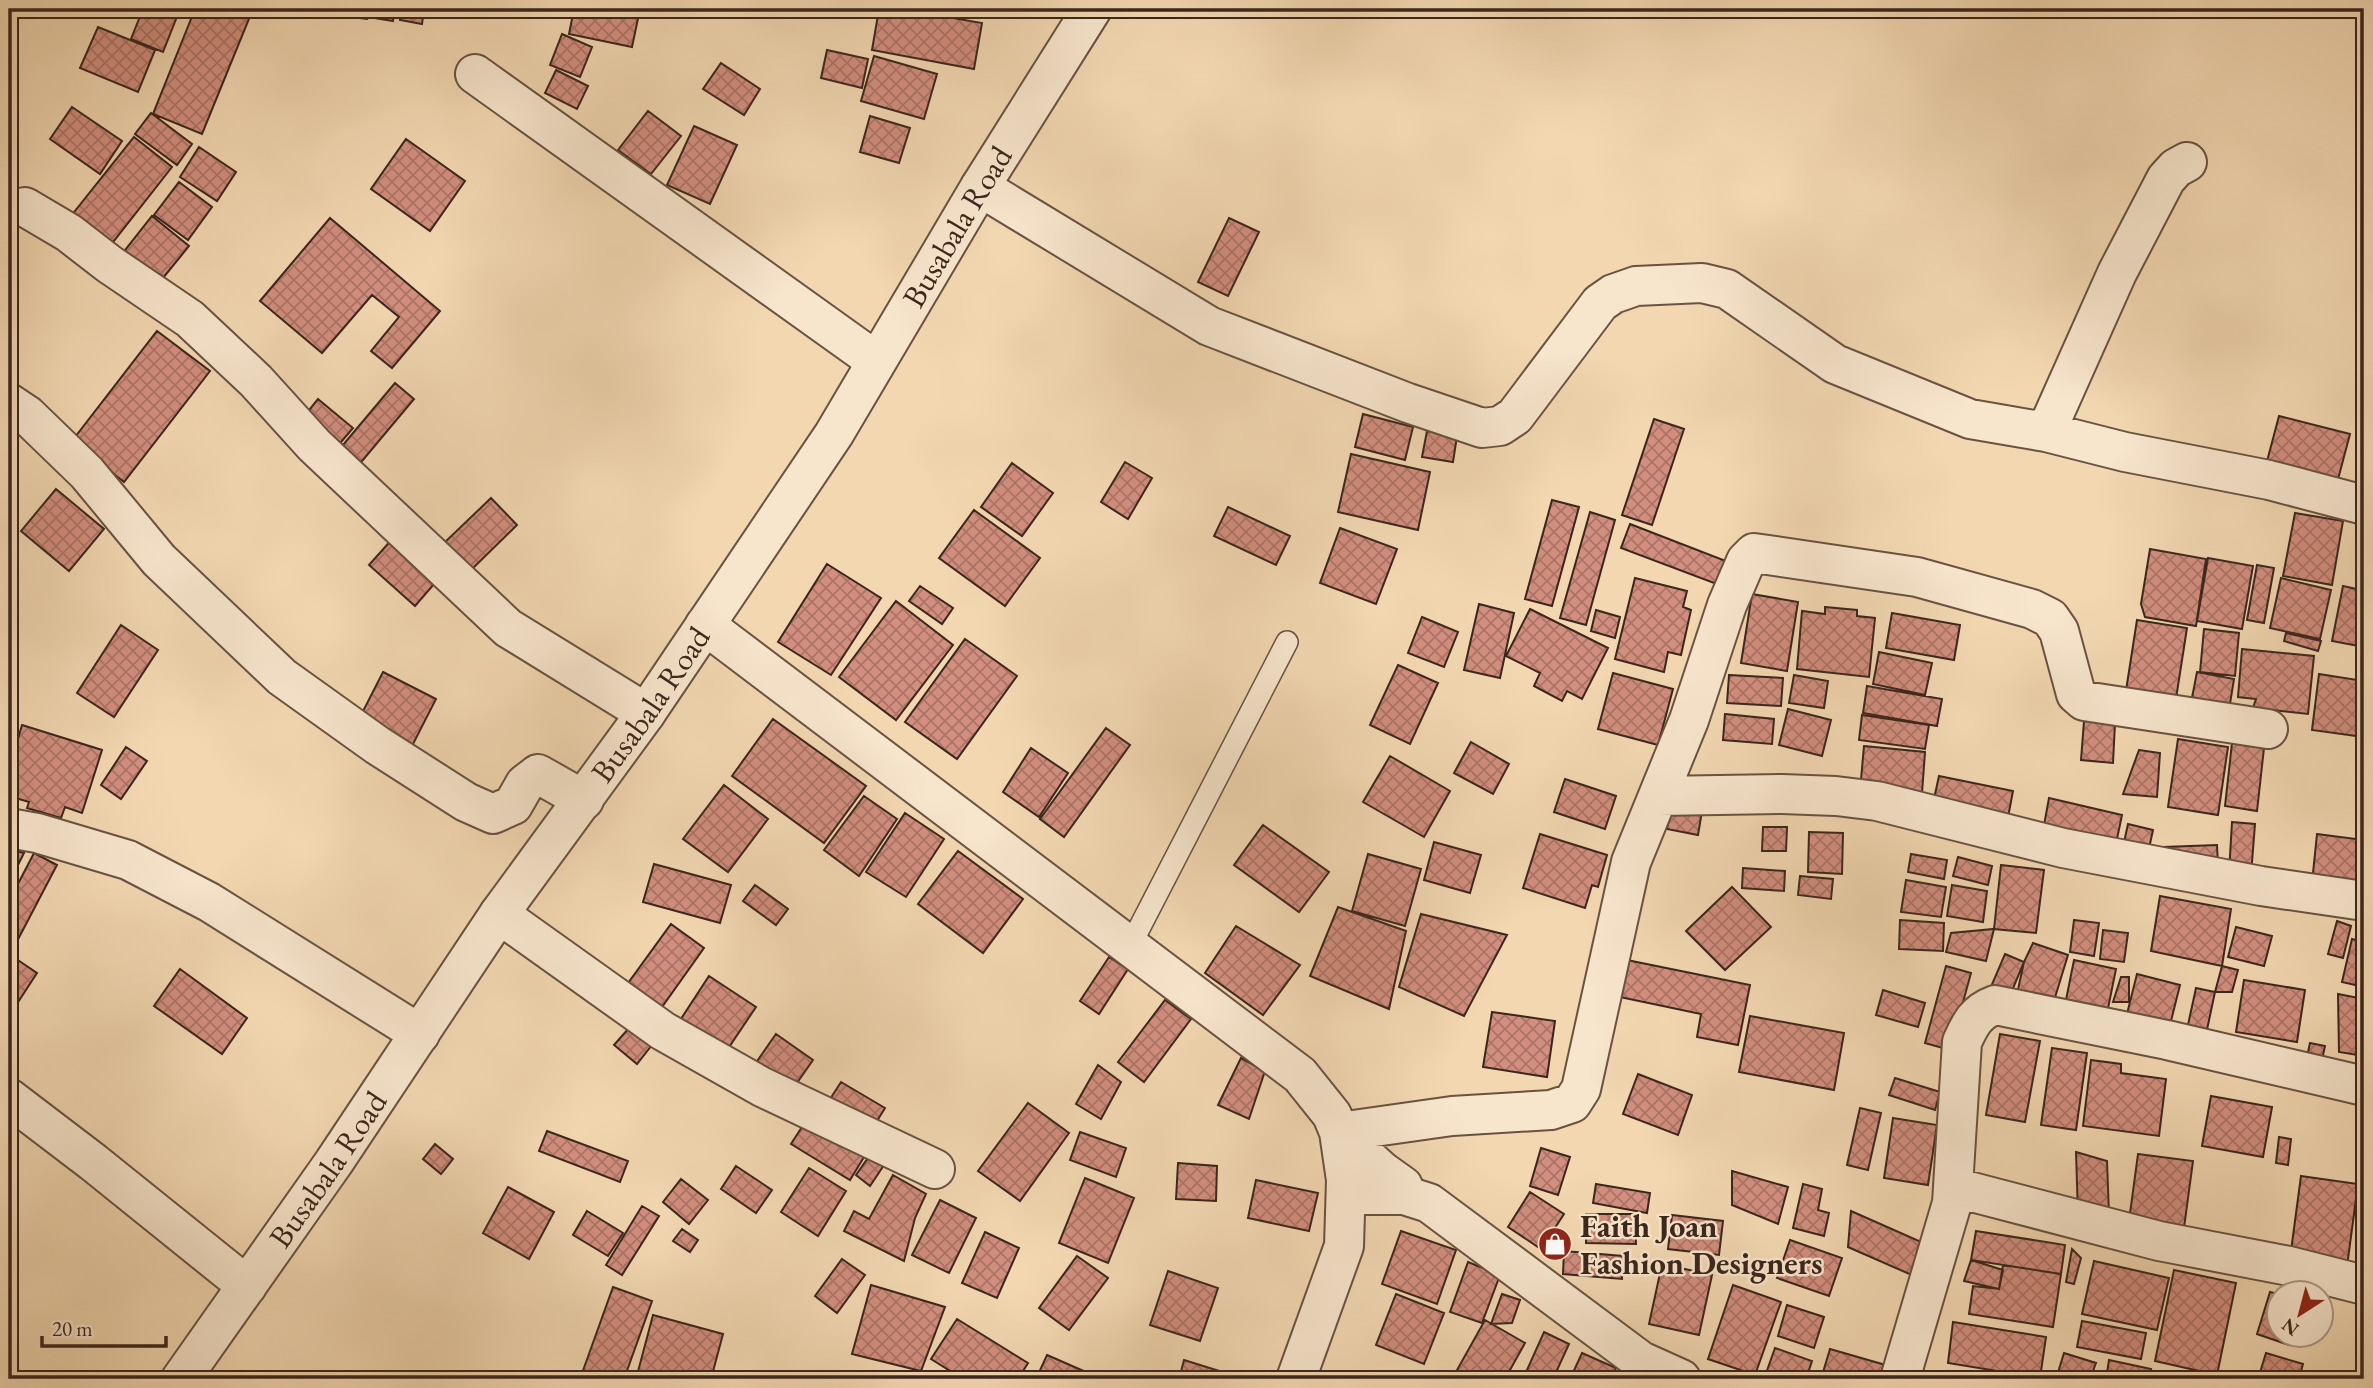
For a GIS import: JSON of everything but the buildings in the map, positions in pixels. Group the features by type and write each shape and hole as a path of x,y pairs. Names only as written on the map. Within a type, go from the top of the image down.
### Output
{"street":[{"name":"Busabala Road","path":"181,1379 334,1162 499,914 646,713 834,434 980,187 1092,9"},
{"path":"475,74 876,361"},
{"path":"2046,432 2117,273 2166,179 2176,168 2187,162"},
{"path":"980,187 1209,326 1408,403 1482,428 1500,426 1515,416 1600,303 1613,294 1636,286 1702,283 1727,289 1835,364 1970,419 2046,432 2125,452 2269,480 2364,505"},
{"path":"25,207 69,233 108,264 190,320 256,381 314,445 508,628 646,713"},
{"path":"9,403 27,415 87,473 159,560 282,677 377,745 466,802 493,814 513,805 525,784 538,774 584,800"},
{"path":"1339,1132 1452,1116 1551,1110 1572,1103 1580,1089 1630,862 1689,720 1727,605 1746,561 1754,553 1917,577 2032,609 2050,618 2059,631 2076,694 2084,701 2268,729"},
{"path":"705,625 1300,1075 1332,1115 1339,1132 1346,1180 1344,1246 1296,1379"},
{"path":"1658,796 1782,794 1877,801 2063,848 2261,886 2364,901"},
{"path":"9,828 37,833 128,860 209,902 420,1034"},
{"path":"499,914 663,1031 762,1087 935,1169"},
{"path":"1900,1379 1949,1214 1954,1187 1962,1042 1969,1024 1980,1010 1994,1005 2167,1040 2364,1086"},
{"path":"9,1098 247,1286"},
{"path":"1339,1132 1403,1186"},
{"path":"1954,1187 2159,1241 2289,1266 2364,1285"},
{"path":"1346,1195 1404,1195 1429,1203 1641,1361 1681,1379"}],"lane":[{"path":"1130,946 1287,642"}],"place":[{"name":"Faith Joan Fashion Designers","path":"1555,1244"}]}
